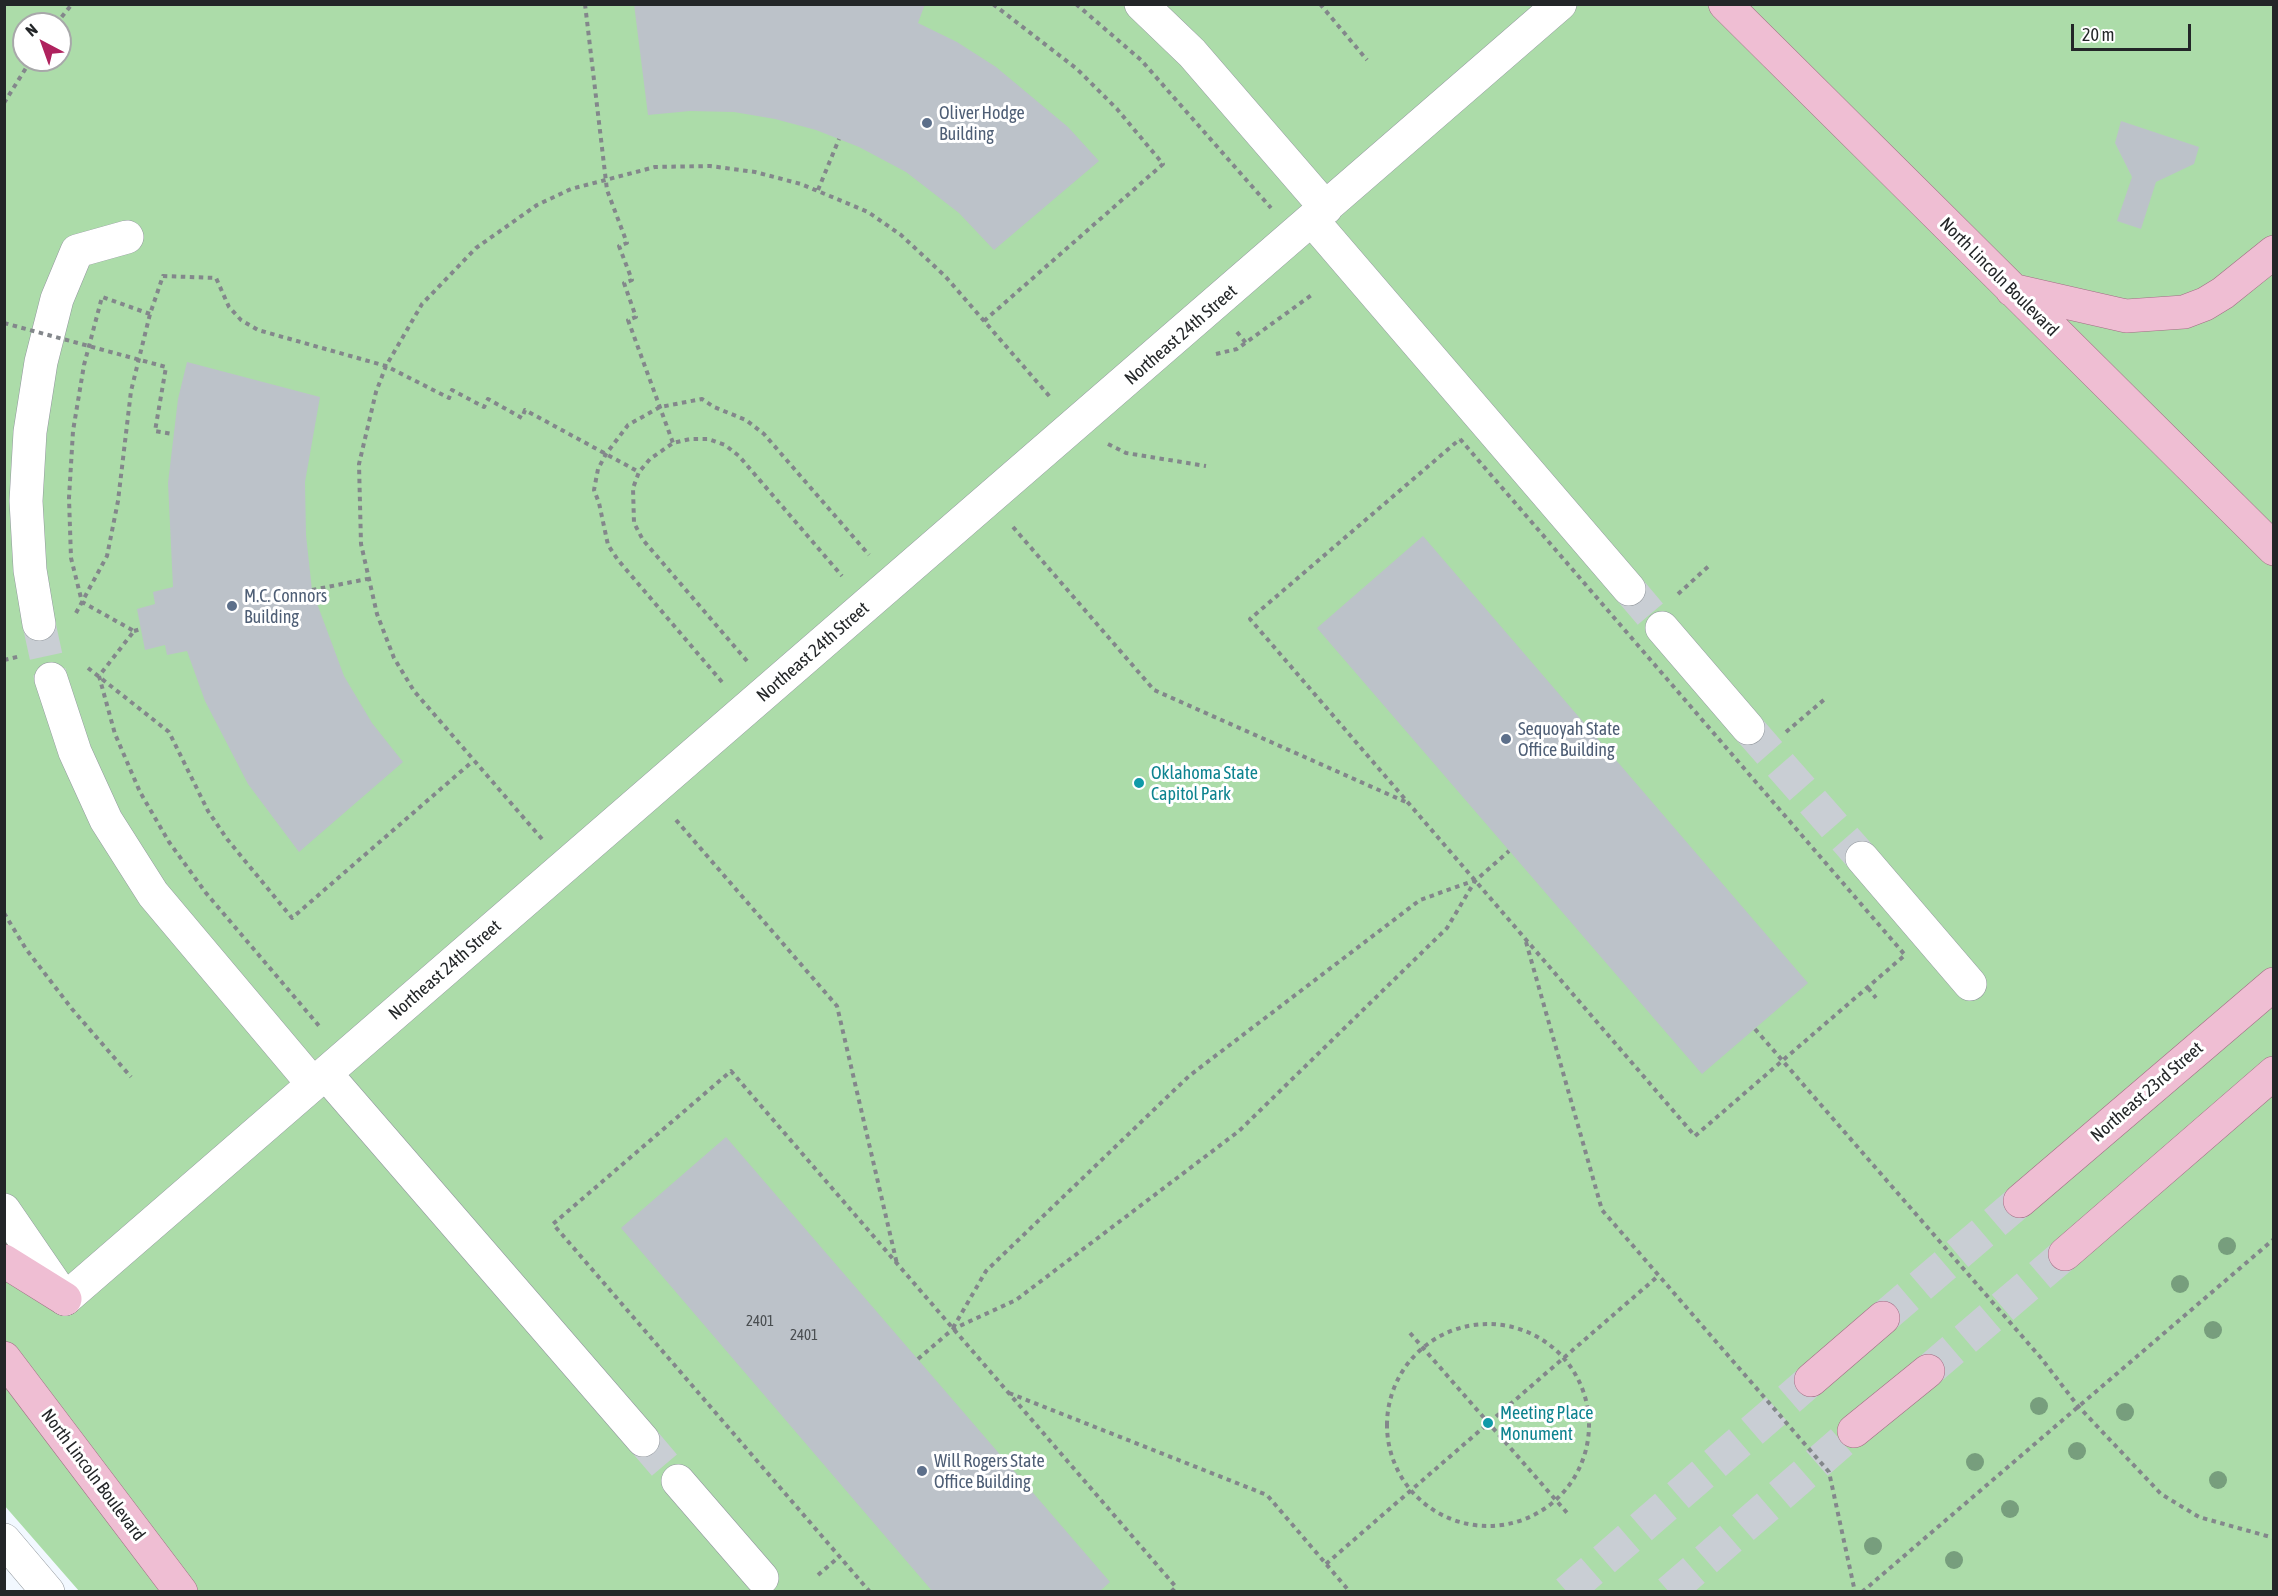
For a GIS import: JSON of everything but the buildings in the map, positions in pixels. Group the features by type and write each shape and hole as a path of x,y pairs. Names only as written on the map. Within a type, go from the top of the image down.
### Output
{"main road":[{"name":"North Lincoln Boulevard","path":"1725,4 2274,549"},
{"path":"2013,290 2126,316 2184,312 2205,304 2223,293 2274,252"},
{"name":"Northeast 23rd Street","path":"2020,1201 2274,984"},
{"path":"2066,1254 2274,1073"},
{"path":"4,1261 65,1299"},
{"path":"1811,1380 1883,1318"},
{"name":"North Lincoln Boulevard","path":"4,1358 182,1592"},
{"path":"1854,1431 1928,1371"}],"street":[{"path":"1141,4 1192,53 1311,221 1629,589"},
{"name":"Northeast 24th Street","path":"65,1299 1078,424 1560,4"},
{"path":"54,624 30,570 26,501 30,432 41,362 57,299 77,252 127,237"},
{"path":"1662,628 1748,728"},
{"path":"51,679 75,752 106,820 153,894 328,1072 643,1440"},
{"path":"1862,858 1970,984"},
{"path":"4,1210 65,1299"},
{"path":"678,1481 762,1578"},
{"path":"4,1540 48,1592"}],"path":[{"path":"585,4 605,178 627,243 620,246 632,280 624,283 636,317 628,320 673,442"},
{"path":"984,321 1163,164 1117,109 1077,69 993,4"},
{"path":"1076,4 1141,60 1311,221"},
{"path":"1320,4 1366,60"},
{"path":"4,103 23,72"},
{"path":"818,190 838,139"},
{"path":"545,841 414,691 399,666 377,614 367,579 360,534 359,464 370,410 386,366 422,304 476,248 537,205 572,189 605,178 655,167 710,166 755,172 818,190 868,212 901,235 945,276 1053,400 1078,424 1126,453 1206,466"},
{"path":"54,624 82,602 107,556 118,501 131,391 150,314 163,276 216,278 229,307 241,320 258,330 386,366 448,398 452,390 484,407 488,399 522,418 525,410 639,472"},
{"path":"1214,355 1237,349 1312,294"},
{"path":"134,631 82,602 71,558 69,498 73,431 84,365 102,297 150,314"},
{"path":"4,324 166,367 155,431 173,434"},
{"path":"724,685 618,560 608,545 594,490 598,469 606,454 628,425 660,407 702,399 714,407 746,420 764,434 871,558"},
{"path":"1109,444 1118,436"},
{"path":"750,663 643,540 634,523 633,489 639,472 650,459 673,442 708,439 725,445 739,456 846,580"},
{"path":"1460,439 1905,955 1695,1136 1409,804 1250,620 1460,439"},
{"path":"989,500 1154,690 1409,804"},
{"path":"312,590 367,579"},
{"path":"99,676 134,631 141,629"},
{"path":"83,663 169,732 208,811 227,839 292,918 473,761"},
{"path":"99,676 115,734 135,782 169,842 328,1072"},
{"path":"651,792 837,1006 898,1265"},
{"path":"918,1359 953,1329 1016,1300 1239,1131 1447,928 1475,881 1509,851"},
{"path":"953,1329 986,1271 1189,1076 1420,900 1475,881"},
{"path":"4,913 26,949 72,1009 130,1077"},
{"path":"1525,939 1602,1210 1829,1472 1855,1592"},
{"path":"1868,988 1876,998"},
{"path":"1755,1029 2033,1349 2079,1406 2161,1494 2199,1517 2274,1538"},
{"path":"870,1592 553,1224 731,1071 1176,1587 1171,1592"},
{"path":"1862,1592 2274,1239"},
{"path":"1326,1564 1658,1277"},
{"path":"1478,1325 1502,1325 1526,1331 1547,1343 1564,1358 1579,1380 1587,1402 1590,1427 1586,1451 1577,1474 1556,1500 1522,1520 1499,1526 1474,1526 1450,1520 1429,1507 1410,1491 1397,1471 1389,1448 1387,1424 1390,1400 1400,1377 1423,1348 1454,1330 1478,1325"},
{"path":"1410,1333 1568,1515"},
{"path":"1008,1392 1268,1496 1350,1592"},
{"path":"818,1575 840,1556"}],"green space":[{"name":"Oklahoma State Capitol Park","path":"4,5 2273,5 2273,1591 79,1591 4,1505"}],"tunnel":[{"path":"1629,589 1662,628"},
{"path":"39,624 51,679"},
{"path":"1748,728 1862,858"},
{"path":"1883,1318 2020,1201"},
{"path":"1928,1371 2065,1254"},
{"path":"1567,1592 1811,1380"},
{"path":"1669,1592 1854,1431"},
{"path":"643,1440 678,1481"}],"place":[{"name":"Oliver Hodge Building","path":"927,123"},
{"name":"M.C. Connors Building","path":"232,606"},
{"name":"Sequoyah State Office Building","path":"1506,739"},
{"name":"Oklahoma State Capitol Park","path":"1139,783"},
{"name":"Meeting Place Monument","path":"1488,1423"},
{"name":"Will Rogers State Office Building","path":"922,1471"}]}
